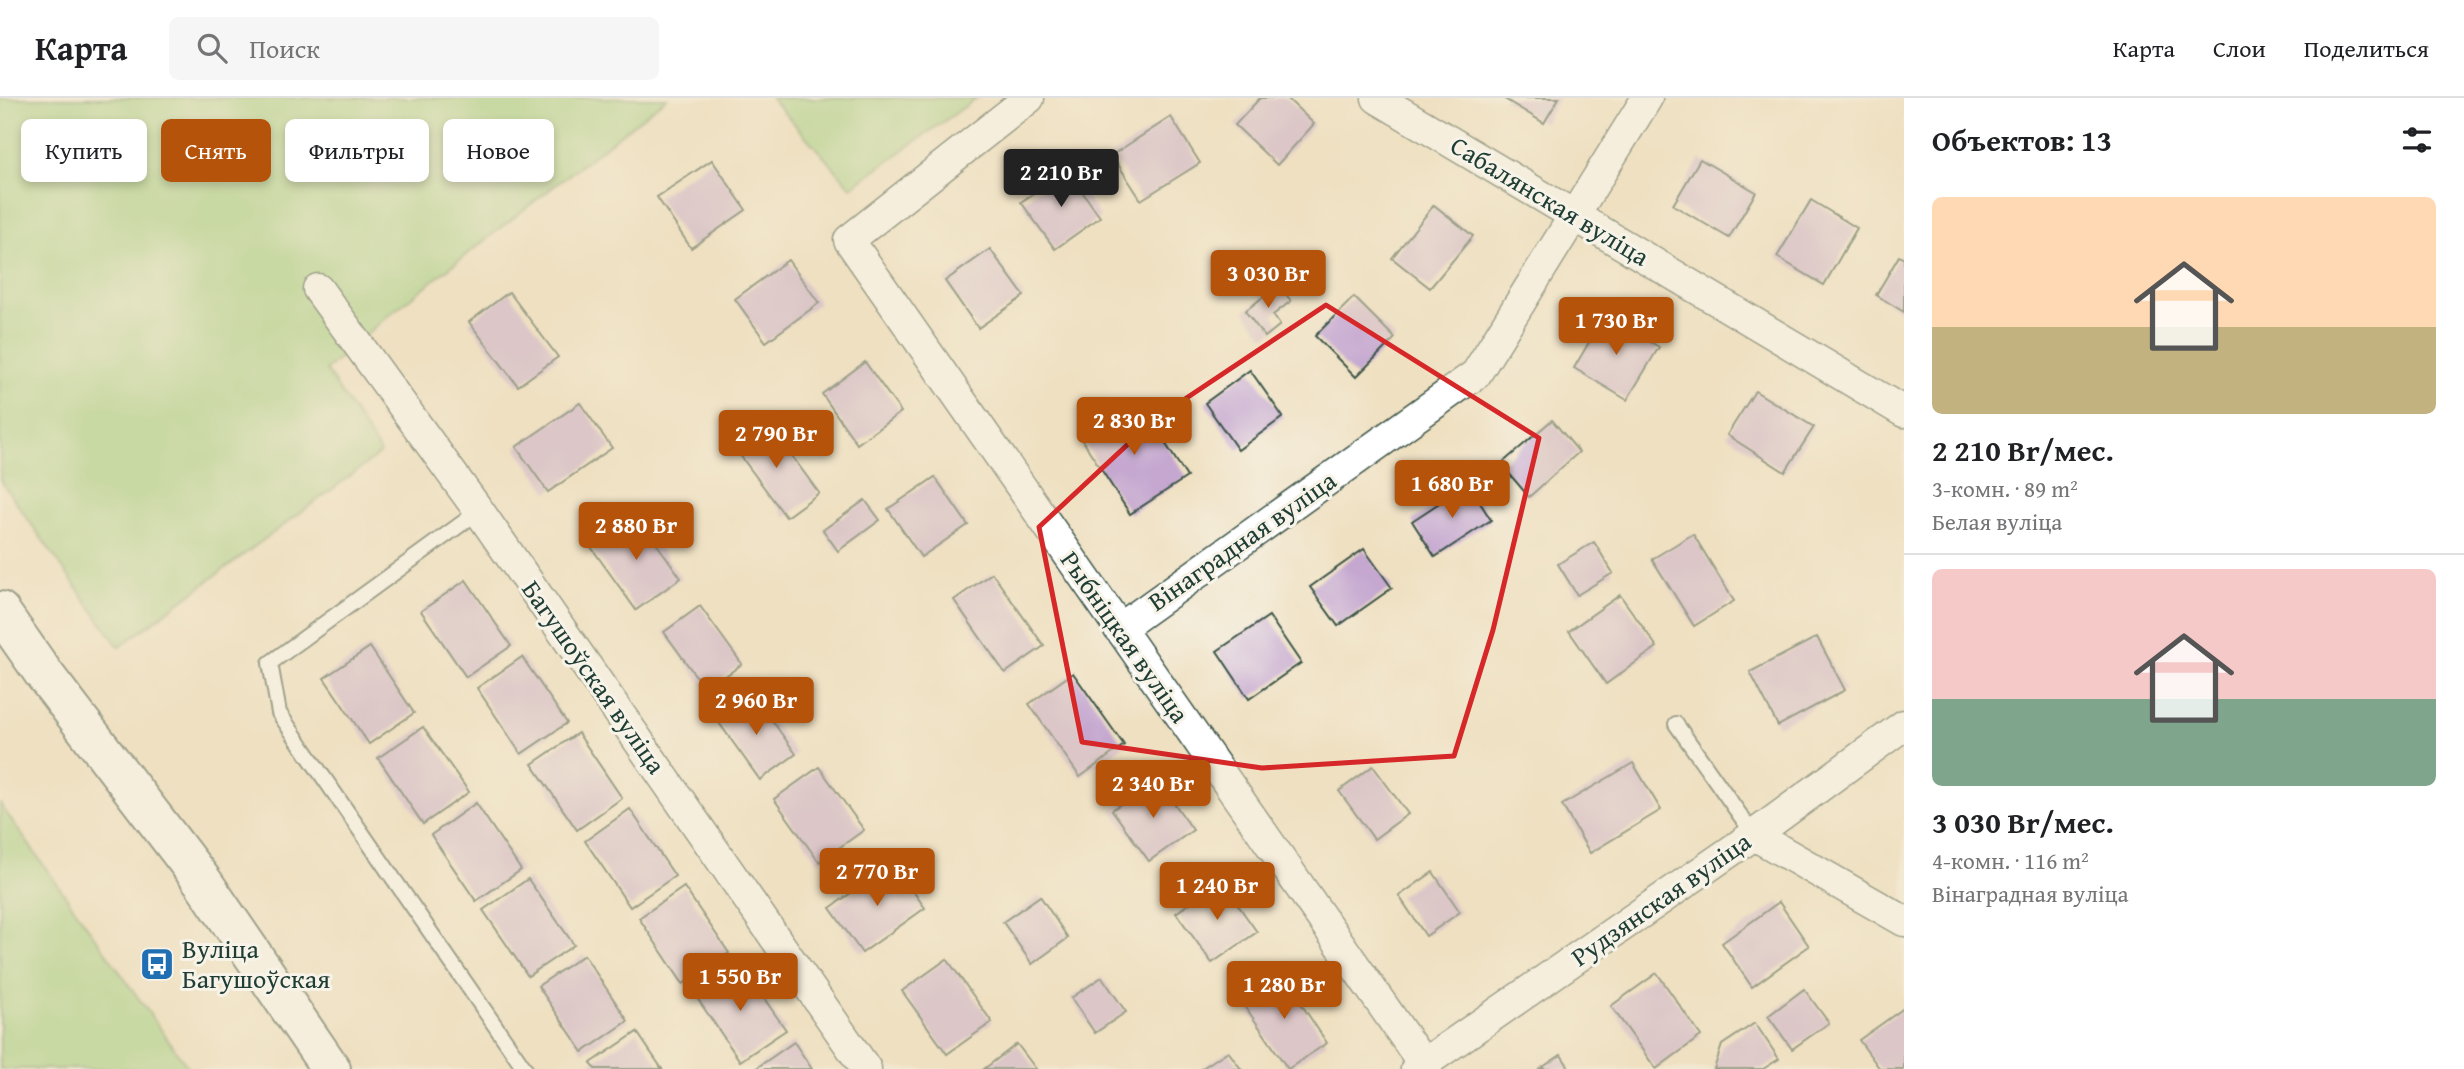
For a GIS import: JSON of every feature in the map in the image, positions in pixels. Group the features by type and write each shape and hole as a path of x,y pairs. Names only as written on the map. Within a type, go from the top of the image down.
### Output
{"main road":[{"path":"0,611 44,674 202,882 331,1069"}],"street":[{"name":"Рыбніцкая вуліца","path":"1029,98 849,240 1422,1067"},
{"name":"Сабалянская вуліца","path":"1377,98 1904,412"},
{"name":"Вінаградная вуліца","path":"1119,628 1476,374 1647,98"},
{"name":"Багушоўская вуліца","path":"318,289 479,510 866,1069"},
{"name":"Рудзянская вуліца","path":"1422,1067 1754,835 1904,724"},
{"path":"1754,835 1904,921"}],"lane":[{"path":"479,510 270,663 279,713 525,1069"},
{"path":"1676,724 1754,835"}],"highlighted area":[{"path":"1326,305 1539,438 1493,630 1454,756 1262,768 1082,742 1039,527 1155,419"}],"green space":[{"path":"0,98 667,98 385,318 326,370 381,453 119,647 0,480"},
{"path":"771,98 977,98 851,187"},
{"path":"0,804 189,1069 0,1069"}],"building":[{"path":"1260,98 1287,98 1314,124 1277,165 1235,125"},
{"path":"1503,98 1559,98 1544,123"},
{"path":"1171,117 1200,163 1141,200 1112,155"},
{"path":"1700,159 1756,192 1729,238 1673,205"},
{"path":"712,160 746,210 691,248 657,197"},
{"path":"1067,170 1100,217 1055,249 1021,202"},
{"path":"1811,200 1857,228 1824,285 1777,257"},
{"path":"1434,205 1473,236 1430,288 1392,258"},
{"path":"990,249 1024,296 978,328 945,281"},
{"path":"1899,256 1904,259 1904,312 1876,295"},
{"path":"788,260 819,303 766,342 735,299"},
{"path":"1279,285 1291,301 1273,315 1280,325 1265,337 1245,311"},
{"path":"509,292 558,357 518,386 469,322"},
{"path":"1354,297 1395,338 1356,377 1315,336"},
{"path":"1605,315 1659,347 1627,400 1574,368"},
{"path":"865,362 901,412 857,444 822,394"},
{"path":"1250,370 1283,417 1238,450 1205,403"},
{"path":"1755,391 1814,427 1785,472 1727,435"},
{"path":"1138,401 1187,477 1130,514 1081,438"},
{"path":"580,403 612,448 548,492 516,447"},
{"path":"1552,420 1579,452 1529,497 1501,464"},
{"path":"767,422 819,493 786,517 734,447"},
{"path":"935,477 968,525 921,557 888,509"},
{"path":"1468,484 1491,520 1435,557 1412,521"},
{"path":"865,500 880,520 838,551 823,530"},
{"path":"636,515 681,578 636,610 591,547"},
{"path":"1693,534 1734,601 1694,626 1652,559"},
{"path":"1594,542 1613,573 1577,595 1558,564"},
{"path":"1364,549 1392,588 1338,626 1310,587"},
{"path":"992,573 1044,646 1005,673 954,600"},
{"path":"466,580 511,646 466,677 421,611"},
{"path":"1620,595 1657,647 1606,684 1569,631"},
{"path":"700,606 742,664 706,690 664,632"},
{"path":"1269,616 1301,663 1249,699 1217,651"},
{"path":"1817,637 1845,690 1778,726 1750,672"},
{"path":"370,647 414,713 369,744 324,678"},
{"path":"522,657 567,723 521,754 477,688"},
{"path":"1073,673 1124,745 1080,777 1029,704"},
{"path":"753,694 796,754 760,780 717,720"},
{"path":"423,727 469,792 423,824 378,758"},
{"path":"578,733 622,798 577,830 532,764"},
{"path":"1633,763 1661,810 1590,853 1562,805"},
{"path":"1373,766 1408,814 1374,839 1339,791"},
{"path":"819,767 864,830 819,862 774,799"},
{"path":"1157,779 1193,830 1149,861 1112,810"},
{"path":"476,803 521,870 476,901 431,835"},
{"path":"630,809 675,876 630,907 585,841"},
{"path":"893,863 925,908 862,953 830,908"},
{"path":"1433,872 1460,912 1426,936 1399,896"},
{"path":"528,879 574,945 528,976 483,910"},
{"path":"1221,881 1257,932 1212,963 1176,913"},
{"path":"684,887 729,953 683,984 639,918"},
{"path":"1040,896 1068,938 1032,964 1003,922"},
{"path":"1779,902 1809,946 1752,987 1722,943"},
{"path":"584,955 628,1021 583,1052 538,986"},
{"path":"947,959 992,1022 947,1054 902,991"},
{"path":"740,964 786,1030 740,1061 695,995"},
{"path":"1280,972 1327,1043 1288,1069 1240,999"},
{"path":"1657,973 1701,1036 1656,1069 1611,1006"},
{"path":"1102,977 1126,1012 1095,1033 1071,998"},
{"path":"1804,989 1829,1023 1792,1049 1768,1016"},
{"path":"1904,1008 1904,1069 1880,1069 1859,1040"},
{"path":"1755,1023 1779,1059 1763,1069 1714,1069 1722,1045"},
{"path":"637,1032 662,1069 595,1069 591,1063"},
{"path":"794,1042 812,1069 755,1069"},
{"path":"1017,1044 1036,1069 984,1069"},
{"path":"1228,1051 1241,1069 1201,1069"},
{"path":"1561,1055 1570,1069 1540,1069"}],"place":[{"name":"Вуліца Багушоўская","path":"157,964"}]}
